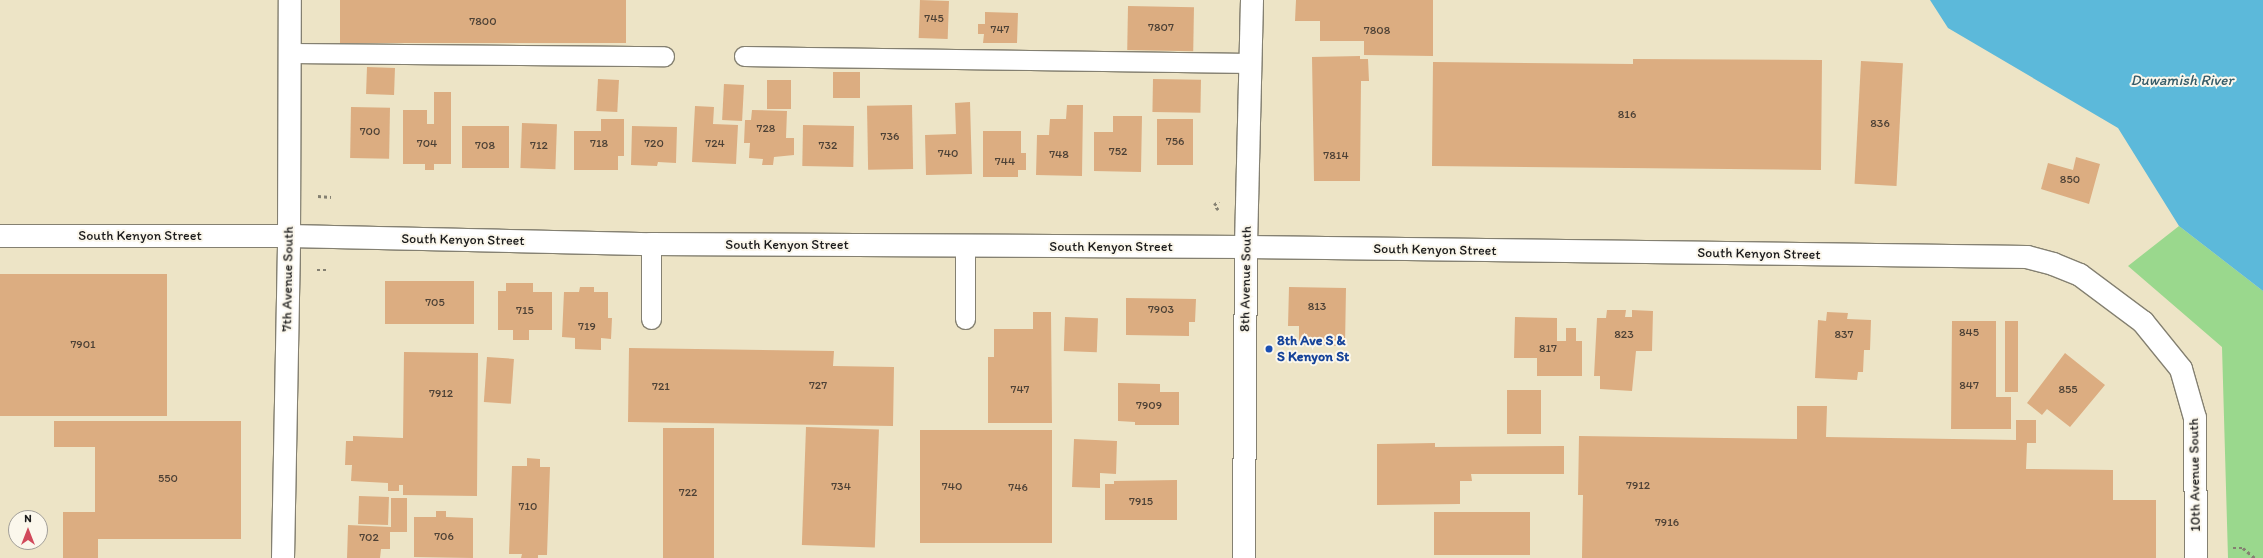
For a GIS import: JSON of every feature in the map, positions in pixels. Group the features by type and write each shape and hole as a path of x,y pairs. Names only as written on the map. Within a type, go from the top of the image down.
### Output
{"street":[{"name":"7th Avenue South","path":"283,558 289,236 290,0"},
{"name":"8th Avenue South","path":"1244,558 1246,247 1252,0"},
{"name":"South Kenyon Street","path":"0,236 289,236 651,244 1246,247 2027,257 2080,275 2110,296 2143,322 2181,370"},
{"name":"10th Avenue South","path":"2181,370 2195,418 2196,558"}],"lane":[{"path":"290,53 664,56"},
{"path":"744,56 1251,63"},
{"path":"651,244 651,319"},
{"path":"965,246 965,319"}],"path":[{"path":"314,196 331,196"},
{"path":"1214,205 1219,211"},
{"path":"310,270 328,270"},
{"path":"2233,548 2243,548 2255,558"}],"green space":[{"path":"2179,226 2263,291 2263,558 2228,558 2222,347 2128,266"}],"water":[{"name":"Duwamish River","path":"1930,0 2263,0 2263,291 2179,226 2118,128 1948,28"}],"building":[{"path":"340,0 626,0 626,43 340,43"},
{"path":"920,0 949,1 948,39 919,38"},
{"path":"1296,0 1433,0 1433,56 1364,55 1364,41 1320,41 1320,21 1295,21"},
{"path":"1128,6 1194,7 1193,51 1127,50"},
{"path":"985,12 1018,13 1017,43 983,43 984,34 978,34 978,24 985,24"},
{"path":"1360,56 1360,59 1368,59 1369,81 1361,81 1360,181 1314,181 1312,57"},
{"path":"1633,59 1822,60 1821,170 1432,166 1433,62 1633,64"},
{"path":"1861,61 1903,63 1897,186 1855,184"},
{"path":"367,67 395,68 394,95 366,94"},
{"path":"833,72 860,72 860,98 833,98"},
{"path":"598,79 619,80 617,112 596,111"},
{"path":"1153,79 1201,80 1200,113 1152,112"},
{"path":"767,80 791,80 791,109 767,109"},
{"path":"724,84 744,85 742,121 722,120"},
{"path":"434,92 451,92 451,164 434,164 434,170 425,170 425,164 403,164 403,110 427,110 427,124 434,124"},
{"path":"970,102 972,174 926,175 925,135 956,134 955,103"},
{"path":"912,105 913,169 868,170 867,106"},
{"path":"1067,105 1083,105 1082,176 1036,175 1037,135 1049,135 1050,119 1066,119"},
{"path":"695,106 714,107 713,124 738,125 736,164 692,162"},
{"path":"351,107 390,108 389,159 350,158"},
{"path":"752,110 787,111 786,138 794,138 794,155 774,157 773,165 762,165 763,159 749,158 750,143 744,143 745,120 751,120"},
{"path":"1113,116 1142,116 1141,172 1094,171 1094,132 1113,132"},
{"path":"601,119 624,119 624,156 618,156 618,170 574,170 574,131 601,131"},
{"path":"1157,119 1193,119 1193,165 1157,165"},
{"path":"522,123 557,124 555,169 520,168"},
{"path":"803,125 854,126 853,167 802,166"},
{"path":"462,126 509,126 509,168 462,168"},
{"path":"632,126 677,127 676,163 658,162 657,166 631,165"},
{"path":"983,131 1021,131 1021,153 1026,153 1026,170 1018,170 1018,177 983,177"},
{"path":"2076,157 2100,164 2089,204 2041,189 2048,163 2073,170"},
{"path":"0,274 167,274 167,416 0,416"},
{"path":"385,281 474,281 474,324 385,324"},
{"path":"506,283 533,283 533,292 552,292 552,330 529,330 529,340 513,340 513,330 498,330 498,291 506,291"},
{"path":"580,287 594,287 594,292 608,292 608,318 612,318 611,339 601,338 601,350 575,349 575,338 562,337 564,292 579,292"},
{"path":"1289,287 1346,288 1345,346 1299,345 1299,326 1288,326"},
{"path":"1126,298 1196,299 1195,322 1189,322 1189,336 1126,335"},
{"path":"1607,310 1626,310 1625,317 1632,317 1632,310 1653,311 1652,351 1636,351 1632,391 1600,389 1600,376 1594,376 1597,318 1606,318"},
{"path":"1033,312 1051,312 1052,423 988,423 988,357 994,357 994,329 1033,329"},
{"path":"1827,312 1848,313 1847,319 1871,320 1870,350 1864,350 1863,372 1858,372 1857,380 1815,378 1818,320 1826,321"},
{"path":"1065,317 1098,318 1097,352 1064,351"},
{"path":"1515,317 1557,318 1557,341 1566,341 1566,328 1576,328 1576,341 1582,341 1582,376 1537,376 1537,358 1514,358"},
{"path":"1952,321 1996,321 1996,397 2011,397 2011,429 1951,429"},
{"path":"2005,321 2018,321 2018,392 2005,392"},
{"path":"629,348 834,351 833,366 894,367 893,426 628,422"},
{"path":"404,352 478,353 477,496 403,495 403,485 399,485 399,491 388,491 388,483 351,481 352,465 345,465 346,441 353,441 353,436 403,438"},
{"path":"2065,353 2105,385 2070,427 2047,409 2042,415 2027,403"},
{"path":"487,357 514,359 511,404 484,402"},
{"path":"1118,383 1160,384 1160,392 1179,392 1179,425 1135,425 1135,422 1118,421"},
{"path":"1507,390 1541,390 1541,434 1507,434"},
{"path":"1797,406 1827,406 1826,437 2016,440 2016,420 2036,420 2036,443 2027,443 2026,469 2113,470 2113,500 2156,500 2156,558 1582,558 1583,495 1578,495 1579,436 1797,439"},
{"path":"54,421 241,421 241,539 98,539 98,558 63,558 63,512 95,512 95,447 54,447"},
{"path":"806,427 879,430 875,547 802,545"},
{"path":"663,428 714,428 714,558 663,558"},
{"path":"920,430 1052,430 1052,543 920,543"},
{"path":"1074,439 1117,441 1116,474 1100,473 1100,488 1072,487"},
{"path":"1435,443 1435,447 1564,446 1564,474 1471,474 1472,481 1460,481 1460,504 1377,505 1377,444"},
{"path":"527,458 540,459 540,467 550,467 547,555 538,555 538,558 521,558 522,554 509,554 512,466 527,466"},
{"path":"1177,480 1177,520 1105,520 1105,484 1114,484 1114,481"},
{"path":"359,496 389,497 388,525 358,524"},
{"path":"391,498 407,498 407,532 390,532 390,549 381,549 380,558 347,558 348,525 391,527"},
{"path":"436,511 446,511 446,517 473,518 473,558 414,557 414,517 436,517"},
{"path":"1434,512 1530,512 1530,555 1434,555"}],"place":[{"name":"8th Ave S & S Kenyon St","path":"1269,349"}]}
